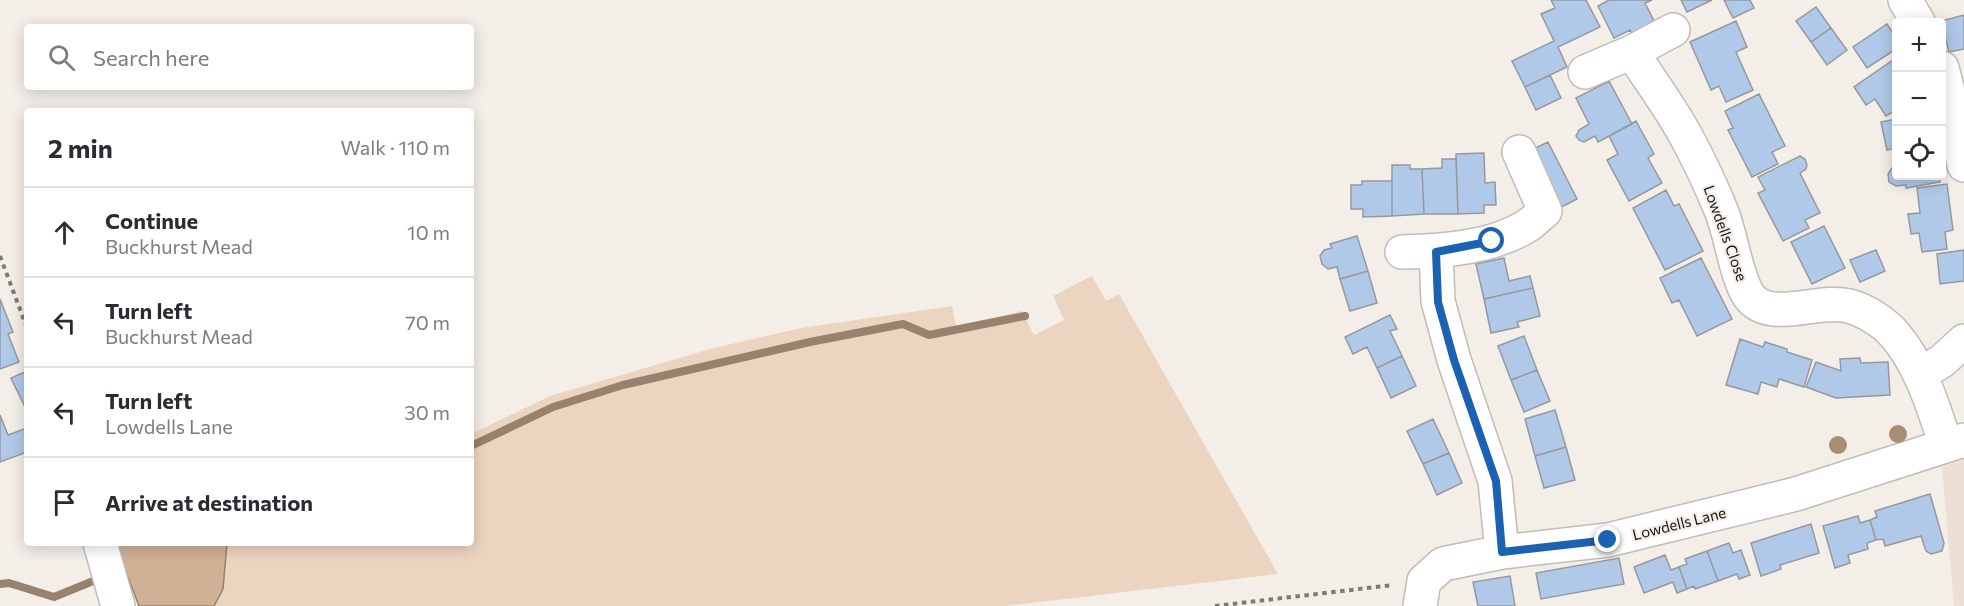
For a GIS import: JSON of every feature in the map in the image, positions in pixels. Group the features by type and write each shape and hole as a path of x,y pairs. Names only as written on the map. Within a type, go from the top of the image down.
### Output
{"street":[{"path":"1905,0 1916,18"},
{"path":"1585,72 1632,52 1673,30"},
{"name":"Lowdells Close","path":"1632,52 1688,139 1722,212 1741,278 1750,297 1766,308 1787,311 1830,304 1849,306 1869,315 1894,334 1922,374 1955,443"},
{"path":"1942,72 1953,110 1964,165"},
{"path":"1402,252 1436,252 1492,241 1527,226 1545,211 1519,152"},
{"path":"1436,252 1438,302 1454,360 1496,481 1502,552"},
{"path":"1922,374 1942,361 1964,341"},
{"name":"Lowdells Lane","path":"1422,594 1443,564 1502,552 1608,540 1796,494 1955,443"},
{"path":"102,550 116,599"}],"path":[{"path":"0,256 24,320"},
{"path":"1215,606 1422,594"}],"shaded area":[{"path":"1092,276 1106,301 1119,294 1278,574 1005,606 214,606 223,589 227,546 474,546 474,433 550,396 710,349 801,328 952,306 956,326 1022,311 1034,335 1064,320 1053,296"},
{"path":"1964,460 1964,606 1954,606 1942,467"},
{"path":"116,546 227,546 223,589 214,606 139,606"}],"building":[{"path":"1551,0 1586,0 1600,27 1558,47 1567,67 1525,87 1512,61 1554,41 1541,14 1555,8"},
{"path":"1609,0 1652,0 1645,3 1657,27 1634,39 1630,30 1614,38 1598,6"},
{"path":"1681,0 1712,0 1687,12"},
{"path":"1724,0 1750,0 1754,8 1733,18"},
{"path":"1816,7 1831,28 1811,42 1796,21"},
{"path":"1964,15 1964,49 1949,52 1946,40 1946,20"},
{"path":"1736,21 1747,47 1736,52 1753,90 1726,102 1719,86 1711,90 1690,42"},
{"path":"1887,24 1892,32 1892,52 1867,68 1853,47"},
{"path":"1831,28 1847,50 1827,65 1811,42"},
{"path":"1892,61 1892,112 1886,116 1875,99 1866,105 1854,87"},
{"path":"1550,75 1561,98 1536,110 1525,87"},
{"path":"1609,81 1632,124 1598,142 1595,136 1584,142 1579,140 1576,136 1579,130 1589,124 1576,98"},
{"path":"1759,94 1785,146 1772,152 1778,164 1752,177 1728,130 1733,128 1725,111"},
{"path":"1892,120 1892,149 1887,150 1881,122"},
{"path":"1636,121 1654,154 1648,158 1662,183 1629,201 1607,160 1618,154 1609,136"},
{"path":"1548,142 1577,199 1558,209 1529,151"},
{"path":"1484,153 1485,183 1495,182 1496,205 1484,205 1484,213 1458,214 1456,154"},
{"path":"1800,156 1805,159 1807,165 1806,169 1800,173 1820,213 1805,220 1809,228 1783,241 1758,193 1765,190 1758,177"},
{"path":"1442,159 1456,159 1458,214 1424,214 1422,169 1442,168"},
{"path":"1392,165 1410,165 1410,169 1422,169 1424,214 1392,216"},
{"path":"1892,168 1892,180 1940,180 1940,182 1906,188 1906,185 1896,186 1889,182 1888,174"},
{"path":"1362,181 1392,181 1392,216 1363,217 1363,209 1351,209 1351,185 1362,185"},
{"path":"1947,184 1953,230 1945,232 1947,249 1922,252 1919,233 1911,234 1908,214 1920,213 1917,188"},
{"path":"1666,190 1674,206 1679,204 1703,251 1665,270 1633,208"},
{"path":"1824,226 1845,268 1812,284 1791,242"},
{"path":"1357,236 1368,271 1340,279 1337,267 1328,269 1322,264 1320,256 1324,250 1332,248 1330,244"},
{"path":"1876,250 1885,271 1860,282 1850,260"},
{"path":"1964,250 1964,281 1940,284 1937,254"},
{"path":"1504,258 1509,281 1530,276 1533,288 1484,299 1476,264"},
{"path":"1701,258 1732,319 1697,336 1679,300 1672,303 1660,278"},
{"path":"1368,271 1377,303 1350,311 1340,279"},
{"path":"1533,288 1540,316 1517,322 1519,327 1491,333 1484,299"},
{"path":"0,299 13,332 8,334 19,362 0,369"},
{"path":"1390,315 1397,329 1390,331 1402,356 1377,368 1367,347 1353,354 1345,337"},
{"path":"1524,336 1537,370 1511,380 1498,346"},
{"path":"1740,339 1763,347 1765,342 1812,360 1804,387 1779,379 1777,387 1761,382 1758,394 1726,385"},
{"path":"1402,356 1416,386 1391,398 1377,368"},
{"path":"1860,358 1861,363 1888,362 1890,395 1836,398 1806,387 1816,362 1841,371 1840,359"},
{"path":"1537,370 1550,401 1524,412 1511,380"},
{"path":"24,372 24,405 11,378"},
{"path":"1555,410 1566,447 1535,456 1525,419"},
{"path":"0,415 8,435 24,429 24,453 0,462"},
{"path":"1433,419 1449,453 1423,464 1407,431"},
{"path":"1566,447 1575,480 1544,488 1535,456"},
{"path":"1449,453 1462,483 1437,495 1423,464"},
{"path":"1930,494 1944,543 1942,551 1931,554 1926,551 1921,536 1885,546 1883,539 1876,540 1870,520 1877,517 1875,511"},
{"path":"1858,516 1860,523 1870,520 1876,540 1867,543 1868,549 1848,555 1850,563 1835,568 1823,526"},
{"path":"1811,524 1819,553 1780,565 1781,569 1761,576 1751,543"},
{"path":"1729,543 1733,553 1741,550 1750,575 1739,579 1737,574 1718,581 1707,551"},
{"path":"1707,551 1718,581 1695,589 1694,586 1687,589 1679,567 1687,564 1685,559"},
{"path":"1665,555 1671,570 1679,567 1687,589 1677,593 1673,582 1644,593 1634,567"},
{"path":"1619,558 1624,584 1541,599 1536,573"},
{"path":"1510,576 1515,606 1478,606 1473,582"}],"waterway":[{"path":"474,445 553,407 623,385 810,342 903,324 929,335 1025,316"},
{"path":"0,584 9,583 54,597 103,577"}],"route":[{"path":"1492,241 1436,252 1438,302 1454,360 1496,481 1502,552 1608,540"}]}
